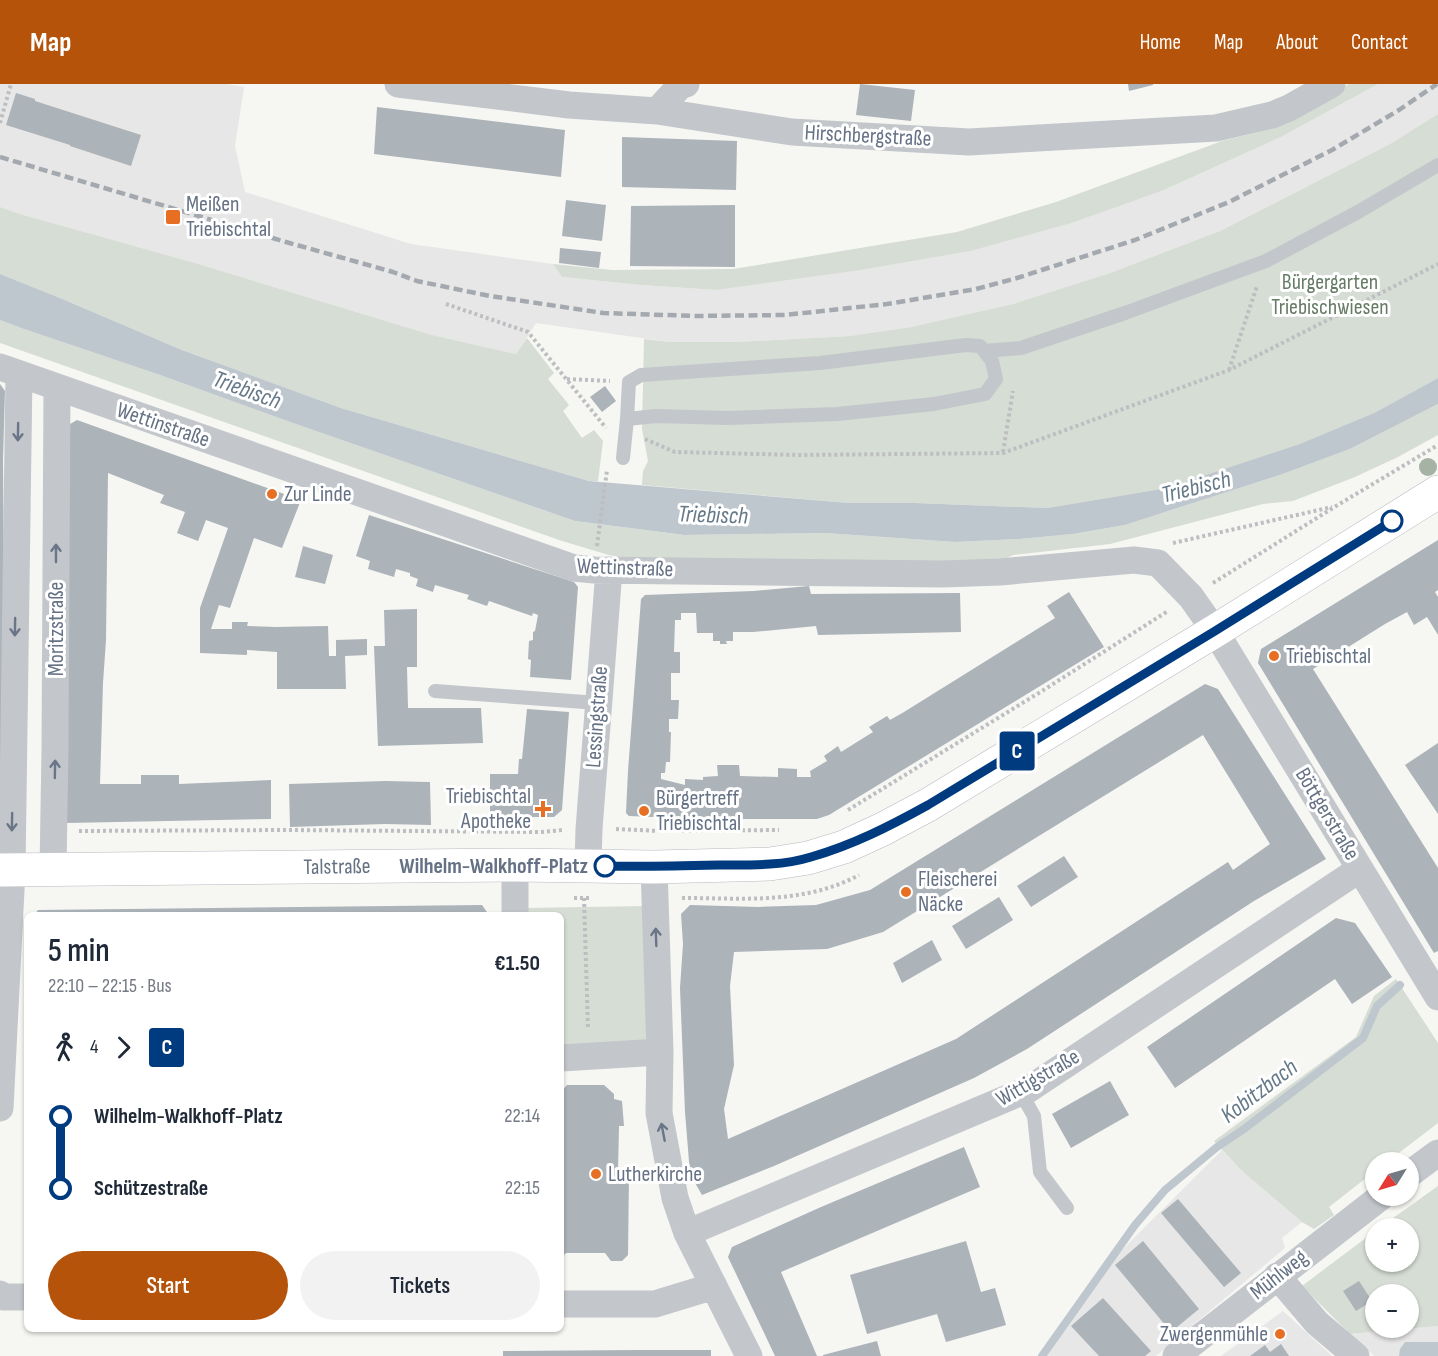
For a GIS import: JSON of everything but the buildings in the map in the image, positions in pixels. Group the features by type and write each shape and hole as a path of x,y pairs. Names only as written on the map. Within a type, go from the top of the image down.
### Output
{"main road":[{"name":"Talstraße","path":"6,870 515,864 654,867 770,864 808,858 844,847 883,830 928,805 1215,631 1438,492"}],"street":[{"name":"Hirschbergstraße","path":"398,84 569,105 657,111 792,132 969,142 1216,129 1272,115 1332,84"},
{"path":"657,111 680,86 686,84"},
{"name":"Wettinstraße","path":"9,371 574,568 594,570 602,563 943,574 1000,573 1134,560 1158,563 1191,597 1215,631"},
{"name":"Moritzstraße","path":"0,1108 6,870 9,371"},
{"name":"Moritzstraße","path":"53,870 57,388"},
{"name":"Lessingstraße","path":"588,865 598,703 602,563"},
{"name":"Böttgerstraße","path":"1215,631 1360,869 1435,984"},
{"path":"515,864 515,912"},
{"path":"654,867 660,1052 659,1113 675,1198 687,1233 748,1356"},
{"name":"Wittigstraße","path":"687,1233 1029,1089 1360,869"},
{"path":"564,1058 660,1052"},
{"path":"1419,1167 1438,1153"},
{"name":"Mühlweg","path":"1176,1356 1369,1206"},
{"path":"1277,1276 1317,1323 1356,1356"},
{"path":"564,1304 655,1304 714,1286"},
{"path":"0,1294 4,1297 24,1297"}],"lane":[{"path":"984,351 1021,348 1125,313 1266,261 1358,212 1438,165"},
{"path":"622,458 627,424 629,382 641,375 820,363 966,345 980,346 992,361 996,379 985,394 944,402 837,414 727,418 656,416 627,424"},
{"path":"435,691 598,703"},
{"path":"1021,1093 1034,1116 1040,1172 1067,1208"}],"path":[{"path":"0,123 11,84"},
{"path":"1229,370 1266,261"},
{"path":"627,424 675,452 800,455 1003,453 1229,370 1438,264"},
{"path":"446,304 528,332 609,431"},
{"path":"1003,453 1021,348"},
{"path":"566,380 629,382"},
{"path":"1191,597 1438,445"},
{"path":"602,563 608,467"},
{"path":"1134,560 1161,545 1336,506"},
{"path":"584,898 588,1057"}],"shaded area":[{"path":"0,84 226,84 244,87 235,146 245,192 411,244 553,264 562,277 716,290 1164,190 1281,137 1378,84 1438,84 1438,114 1390,144 1220,231 1110,273 1013,304 911,327 850,336 738,342 670,342 536,323 516,354 432,335 0,207"},
{"path":"1222,1150 1242,1171 1302,1222 1282,1238 1285,1248 1156,1356 1043,1356 1116,1256"},
{"name":"Zwergenmühle","path":"1283,1311 1332,1356 1221,1356"},
{"path":"1438,1326 1438,1356 1374,1356 1350,1334 1365,1333 1365,1338 1419,1338 1419,1328"}],"green space":[{"path":"1349,84 1378,84 1281,137 1164,190 1071,223 970,251 860,270 716,290 562,277 553,264 612,270 733,269 957,232 1056,202 1222,141 1283,123"},
{"name":"Bürgergarten Triebischwiesen","path":"1438,114 1438,378 1374,413 1300,445 1167,488 1047,508 849,503 642,485 643,471 648,461 642,429 644,339 670,342 738,342 850,336 911,327 1013,304 1110,273 1220,231 1390,144"},
{"path":"0,207 432,335 516,354 527,338 554,373 548,379 569,405 563,411 582,438 594,430 603,441 598,481 589,481 341,408 182,350 0,274"},
{"path":"0,320 575,521 683,535 825,533 955,542 1073,534 1125,525 1280,475 1350,449 1438,404 1438,435 1355,477 1293,501 1263,504 1110,544 1013,555 1003,560 943,564 638,561 562,541 0,343"},
{"name":"Wilhelm-Walkhoff-Platz","path":"646,906 649,1047 564,1049 564,912 526,912 526,908"},
{"path":"1396,979 1438,1043 1438,1123 1400,1152 1365,1152 1365,1179 1329,1207 1334,1215 1314,1229 1302,1222 1242,1171 1214,1141 1356,1037 1374,996"},
{"path":"1438,1186 1438,1326 1419,1328 1419,1284 1365,1284 1365,1333 1350,1334 1302,1286 1365,1239 1365,1272 1419,1272 1419,1218 1393,1218 1410,1206 1419,1206 1419,1200"}],"water":[{"name":"Triebisch","path":"0,274 182,350 341,408 589,481 849,503 1047,508 1167,488 1300,444 1374,413 1438,378 1438,404 1350,449 1280,475 1125,525 1073,534 955,542 825,533 684,535 575,521 0,320"},
{"path":"1405,1342 1438,1342 1438,1356 1399,1356 1400,1349"}],"waterway":[{"name":"Kobitzbach","path":"1042,1356 1135,1225 1165,1190 1217,1147 1363,1038 1377,1006 1400,985"}],"railway":[{"path":"0,157 417,281 490,296 603,313 696,316 785,315 887,304 976,289 1135,240 1229,202 1332,150 1437,84"}],"bus line":[{"name":"C","path":"605,866 770,864 808,858 844,847 883,830 1195,644 1392,521"}],"place":[{"name":"Meißen Triebischtal","path":"173,217"},
{"name":"Zur Linde","path":"272,494"},
{"name":"Triebischtal","path":"1274,656"},
{"name":"Triebischtal Apotheke","path":"543,809"},
{"name":"Bürgertreff Triebischtal","path":"644,811"},
{"name":"Wilhelm-Walkhoff-Platz","path":"605,866"},
{"name":"Fleischerei Näcke","path":"906,892"},
{"name":"Lutherkirche","path":"596,1174"},
{"name":"Zwergenmühle","path":"1280,1334"}]}
